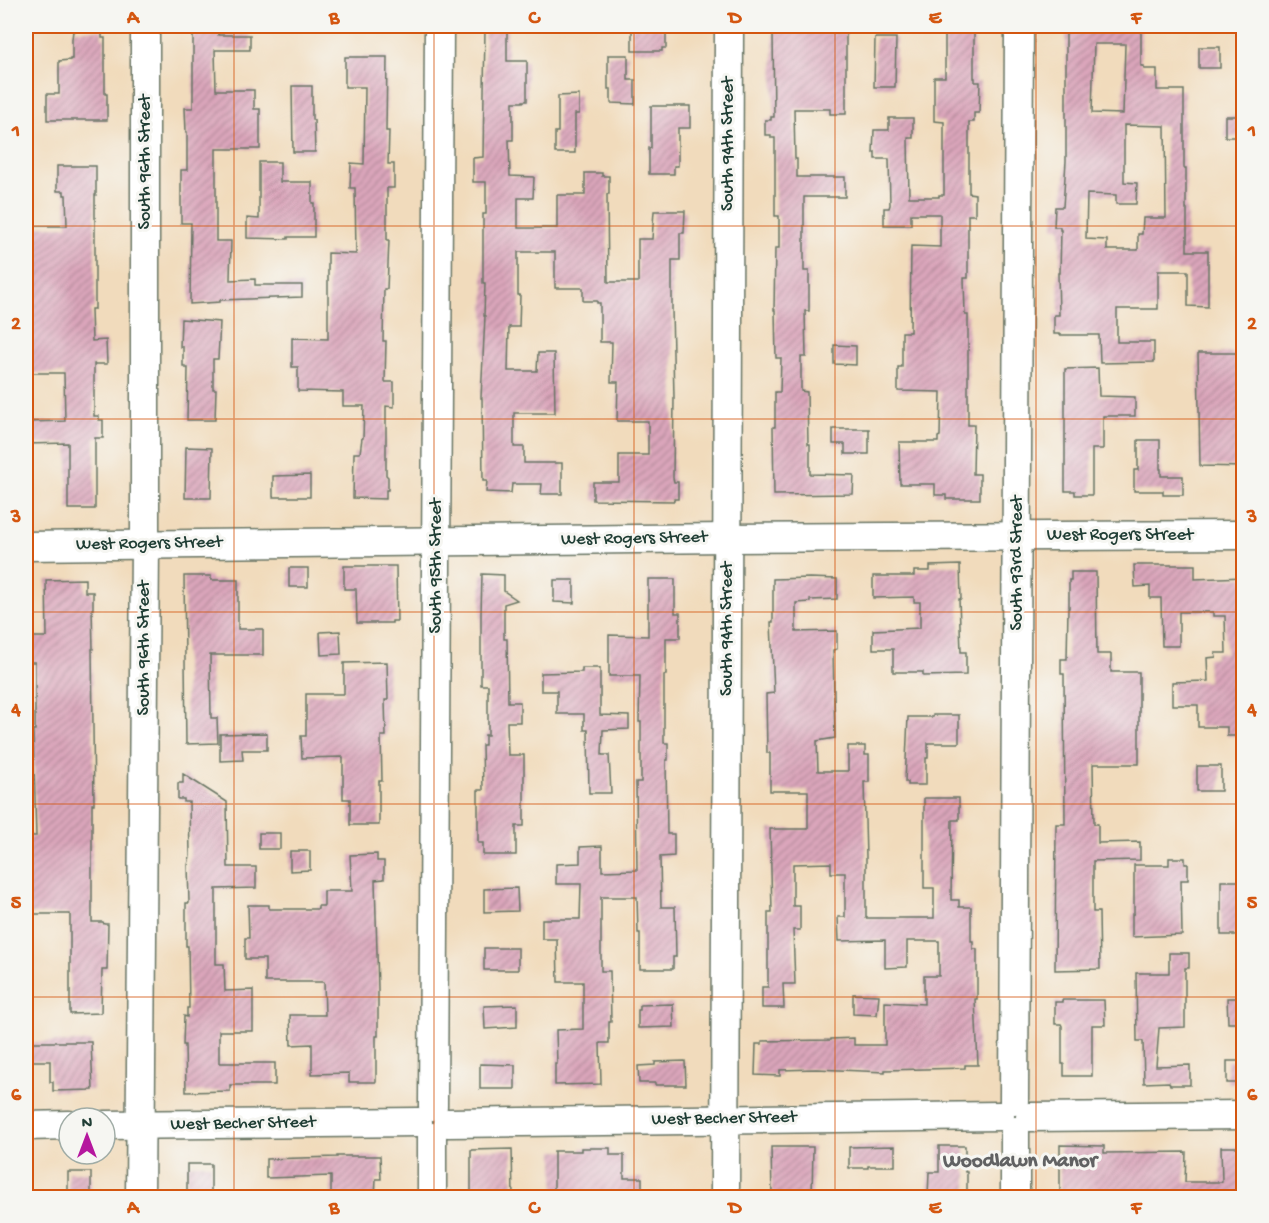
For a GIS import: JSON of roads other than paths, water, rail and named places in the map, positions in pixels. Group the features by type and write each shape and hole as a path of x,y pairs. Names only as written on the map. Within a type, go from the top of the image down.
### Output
{"street":[{"name":"South 96th Street","path":"140,1197 145,544 145,26"},
{"name":"South 95th Street","path":"432,1197 439,26"},
{"name":"South 94th Street","path":"725,1197 729,26"},
{"name":"South 93rd Street","path":"1015,1197 1019,26"},
{"name":"West Rogers Street","path":"26,546 1017,535 1244,535"},
{"name":"West Becher Street","path":"117,1125 1244,1116"},
{"path":"26,1126 57,1125"}],"district":[{"name":"Woodlawn Manor","path":"1020,1162"}]}
